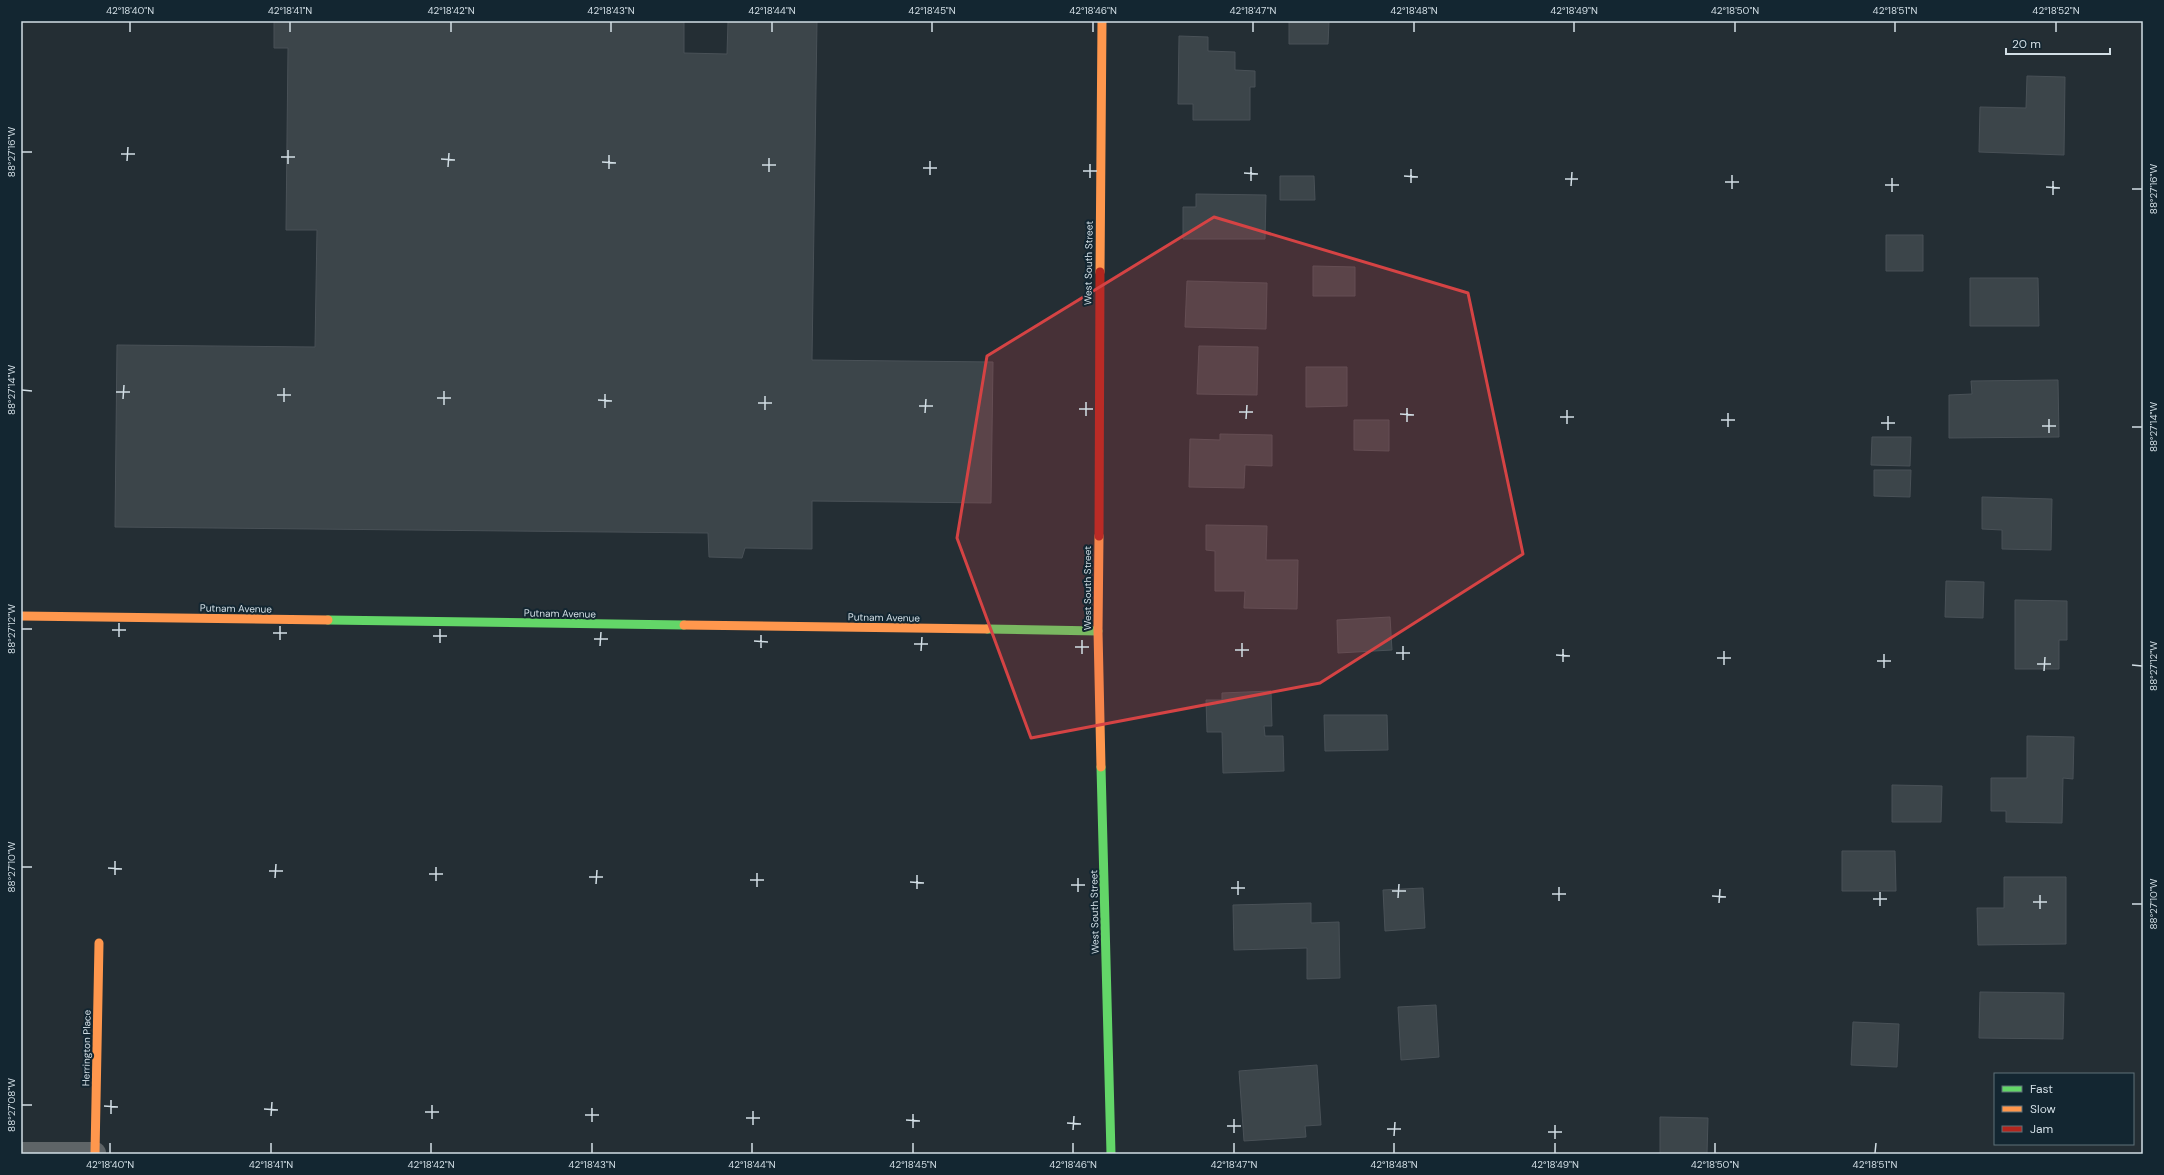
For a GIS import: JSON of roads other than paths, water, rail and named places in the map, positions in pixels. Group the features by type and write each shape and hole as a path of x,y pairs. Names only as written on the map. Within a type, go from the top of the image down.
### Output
{"street":[{"name":"West South Street","path":"1102,21 1098,631 1110,1154"},
{"name":"Putnam Avenue","path":"21,616 1098,631"},
{"name":"Herrington Place","path":"95,1153 99,943"},
{"path":"21,1153 95,1153"}]}
